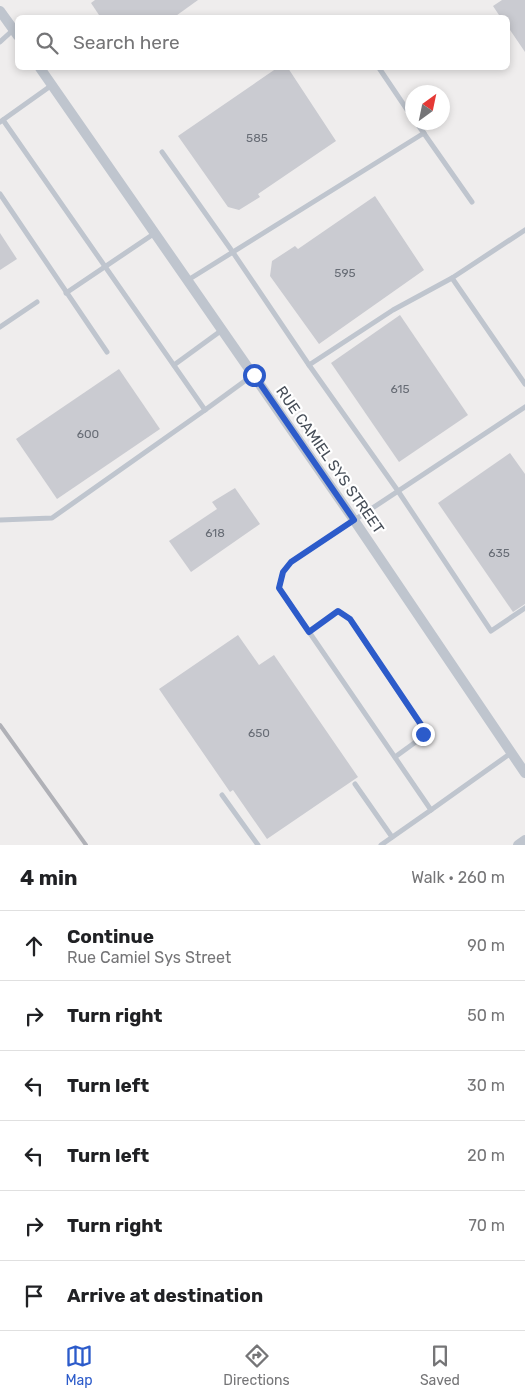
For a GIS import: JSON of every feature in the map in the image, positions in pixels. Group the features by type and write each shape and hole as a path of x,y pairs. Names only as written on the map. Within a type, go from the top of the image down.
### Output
{"street":[{"path":"0,11 15,33"},
{"name":"RUE CAMIEL SYS STREET","path":"41,70 354,520 525,773"},
{"path":"518,845 525,840"}],"lane":[{"path":"0,42 15,33"},
{"path":"380,70 405,107"},
{"path":"52,85 2,121 206,410"},
{"path":"422,130 472,202"},
{"path":"188,280 424,133"},
{"path":"162,152 398,491 491,632 525,608"},
{"path":"0,194 107,352"},
{"path":"309,365 392,310 452,278 525,230"},
{"path":"66,293 155,233"},
{"path":"452,278 525,384"},
{"path":"0,327 37,302"},
{"path":"174,365 222,330"},
{"path":"0,520 52,518 254,375"},
{"path":"431,810 279,588 283,572 291,562 525,407"},
{"path":"309,632 338,611 350,619 422,726 423,734 417,741 395,757"},
{"path":"380,845 511,752"},
{"path":"355,784 392,837"},
{"path":"222,795 258,845"}],"building":[{"path":"95,0 198,0 177,15 99,15 91,3"},
{"path":"502,0 525,0 525,52 510,30 510,15 499,15 493,6"},
{"path":"274,70 289,70 336,141 258,194 260,197 239,210 228,207 178,136"},
{"path":"375,196 424,270 319,344 270,276 272,261 295,246 298,249"},
{"path":"0,233 17,259 0,270"},
{"path":"400,315 468,415 399,462 331,363"},
{"path":"119,369 160,429 57,499 16,439"},
{"path":"510,453 525,474 525,604 513,612 438,503"},
{"path":"235,488 260,524 191,572 169,541 217,509 212,502"},
{"path":"238,635 259,665 274,655 358,777 267,839 233,790 230,792 159,689"}],"railway":[{"path":"0,725 86,845"}],"route":[{"path":"254,375 354,520 291,562 283,572 279,588 309,632 338,611 350,619 422,726 423,734"}]}
